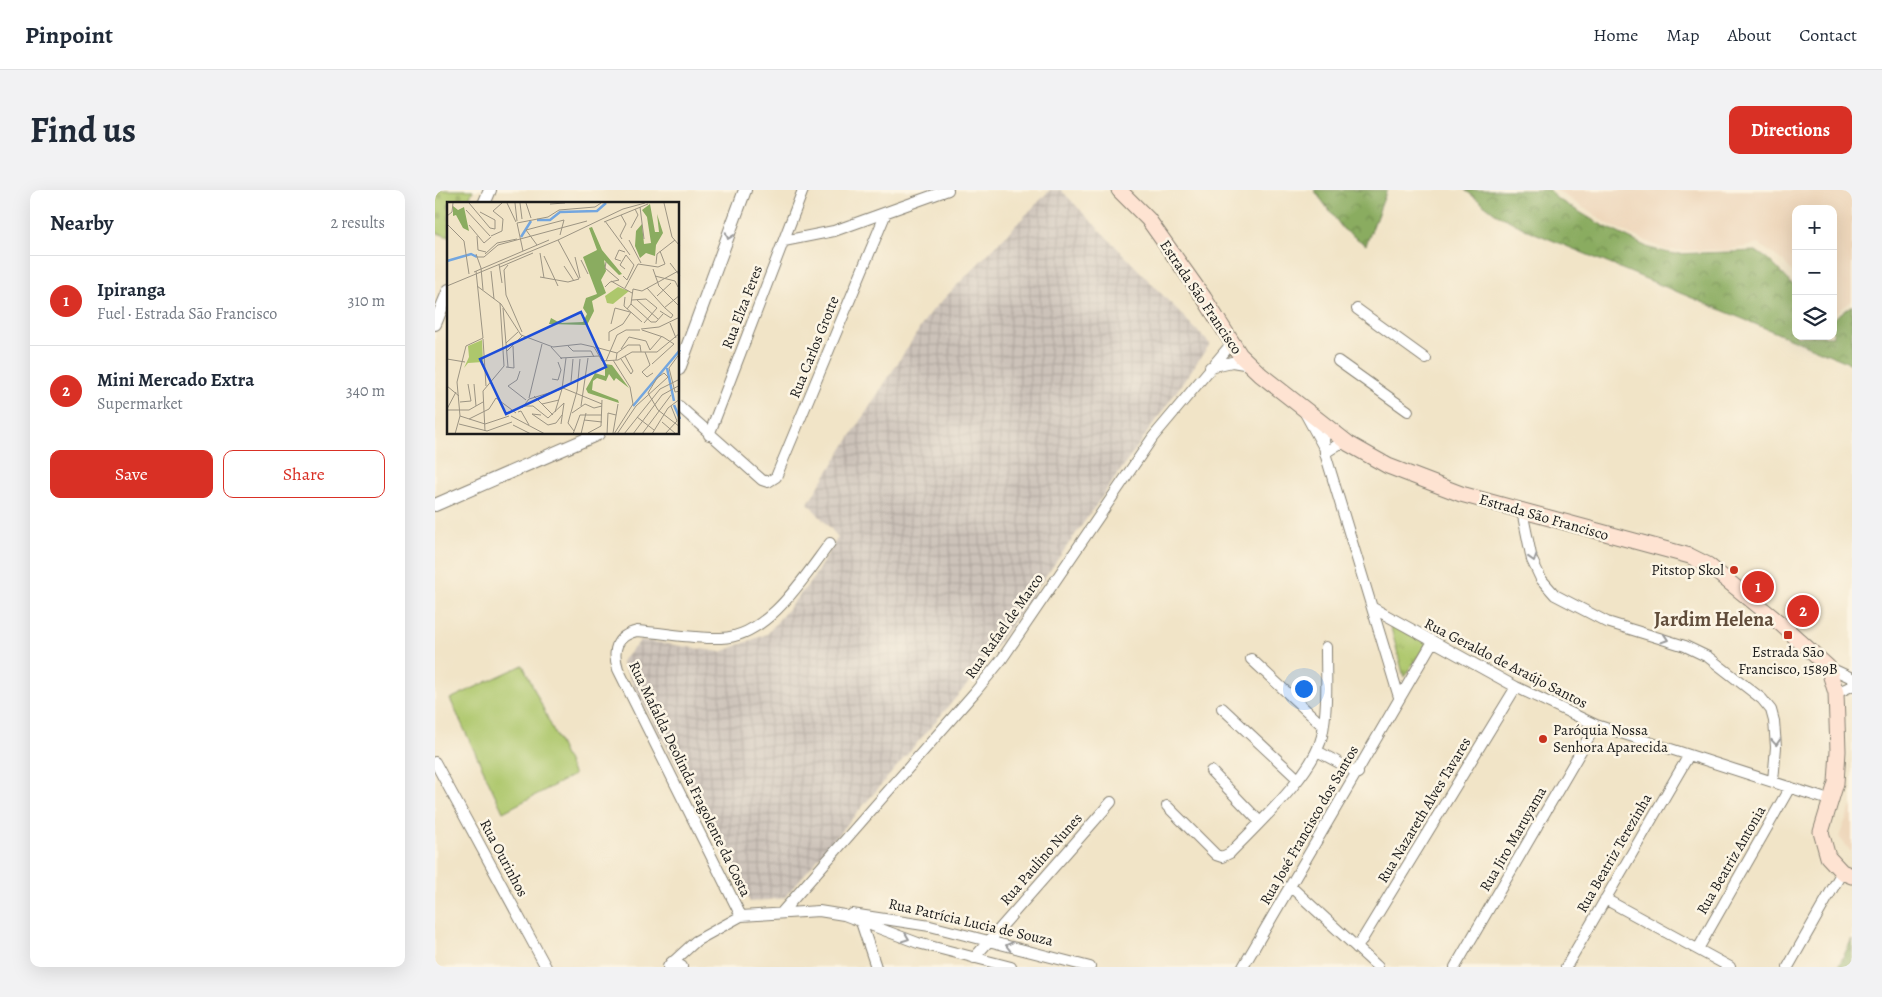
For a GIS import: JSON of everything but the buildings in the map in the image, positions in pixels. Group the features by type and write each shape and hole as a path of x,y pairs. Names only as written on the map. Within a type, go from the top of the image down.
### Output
{"main road":[{"name":"Estrada São Francisco","path":"1119,190 1147,219 1250,365 1303,410 1349,444 1388,466 1417,478 1522,511 1676,551 1708,565 1782,625 1828,667"},
{"path":"1828,667 1836,693 1838,751 1836,783 1829,800 1821,832 1828,858 1847,874"}],"street":[{"path":"485,202 490,190"},
{"path":"680,366 745,190"},
{"name":"Rua Elza Feres","path":"709,435 803,190"},
{"path":"784,241 834,231 948,190"},
{"name":"Rua Carlos Grotte","path":"709,435 762,480 772,480 779,472 886,213"},
{"path":"435,324 447,295"},
{"path":"1357,309 1426,359"},
{"name":"Rua Rafael de Marco","path":"782,912 975,692 1001,659 1153,437 1209,367 1232,342"},
{"path":"1338,361 1408,411"},
{"path":"1209,367 1232,362 1250,365"},
{"path":"680,407 709,435"},
{"path":"1303,410 1324,450 1399,697"},
{"path":"1324,450 1327,429"},
{"path":"435,506 596,435"},
{"path":"1324,450 1339,444 1349,444"},
{"path":"1522,511 1532,560 1547,588 1579,608 1607,622 1685,646 1708,657 1762,699 1771,710 1774,721 1776,747 1773,781"},
{"name":"Rua Mafalda Deolinda Fragolente da Costa","path":"741,916 618,668 614,656 616,645 630,632 637,631 722,638 752,628 775,612 830,543"},
{"name":"Rua Geraldo de Araújo Santos","path":"1373,608 1516,687 1596,726 1829,800"},
{"name":"Rua José Francisco dos Santos","path":"1243,967 1432,642"},
{"path":"1167,806 1217,855 1222,857 1230,853 1298,778 1317,751 1323,726 1326,648"},
{"path":"1251,659 1323,726"},
{"path":"1828,667 1852,678"},
{"path":"1836,693 1852,686"},
{"name":"Rua Nazareth Alves Tavares","path":"1357,948 1516,687"},
{"path":"1221,708 1298,778"},
{"name":"Rua Jiro Maruyama","path":"1455,967 1596,726"},
{"path":"1317,751 1358,772"},
{"name":"Rua Beatriz Terezinha","path":"1566,967 1689,755"},
{"name":"Rua Ourinhos","path":"435,762 546,967"},
{"path":"1211,771 1260,822"},
{"name":"Rua Beatriz Antonia","path":"1698,949 1790,787"},
{"name":"Rua Paulino Nunes","path":"974,958 1111,802"},
{"path":"1788,967 1847,874"},
{"path":"1290,886 1378,967"},
{"path":"1605,899 1729,967"},
{"name":"Rua Patrícia Lucia de Souza","path":"674,966 696,942 741,916 819,911 930,926 1090,967"},
{"path":"859,917 876,967"},
{"name":"Rua Patrícia Lucia de Souza","path":"859,917 918,943 1011,967"}],"shaded area":[{"path":"1050,190 1061,190 1210,344 978,672 784,898 750,902 621,662 641,640 721,652 767,634 812,580 838,537 808,503 929,314"},
{"path":"1556,190 1852,190 1852,300 1837,312 1837,205 1792,205 1792,272 1785,263 1759,244 1729,250 1666,250 1610,225"},
{"path":"1852,804 1852,853 1839,837"}],"green space":[{"path":"435,190 473,190 468,202 447,202 447,236 435,232"},
{"path":"1314,190 1387,190 1366,245 1343,229"},
{"path":"1465,190 1550,190 1556,198 1598,223 1649,248 1673,254 1756,251 1769,260 1792,284 1792,339 1525,229 1495,213"},
{"path":"1852,305 1852,364 1794,340 1837,340 1837,316"},
{"path":"1390,624 1427,643 1404,677"},
{"path":"523,665 574,775 503,812 450,699"},
{"path":"1852,939 1852,967 1838,967"}],"place":[{"name":"Pitstop Skol","path":"1734,570"},
{"name":"Ipiranga","path":"1758,587"},
{"name":"Mini Mercado Extra","path":"1803,611"},
{"name":"Estrada São Francisco, 1589B","path":"1788,635"},
{"name":"Paróquia Nossa Senhora Aparecida","path":"1543,739"}],"district":[{"name":"Jardim Helena","path":"1714,619"}]}
